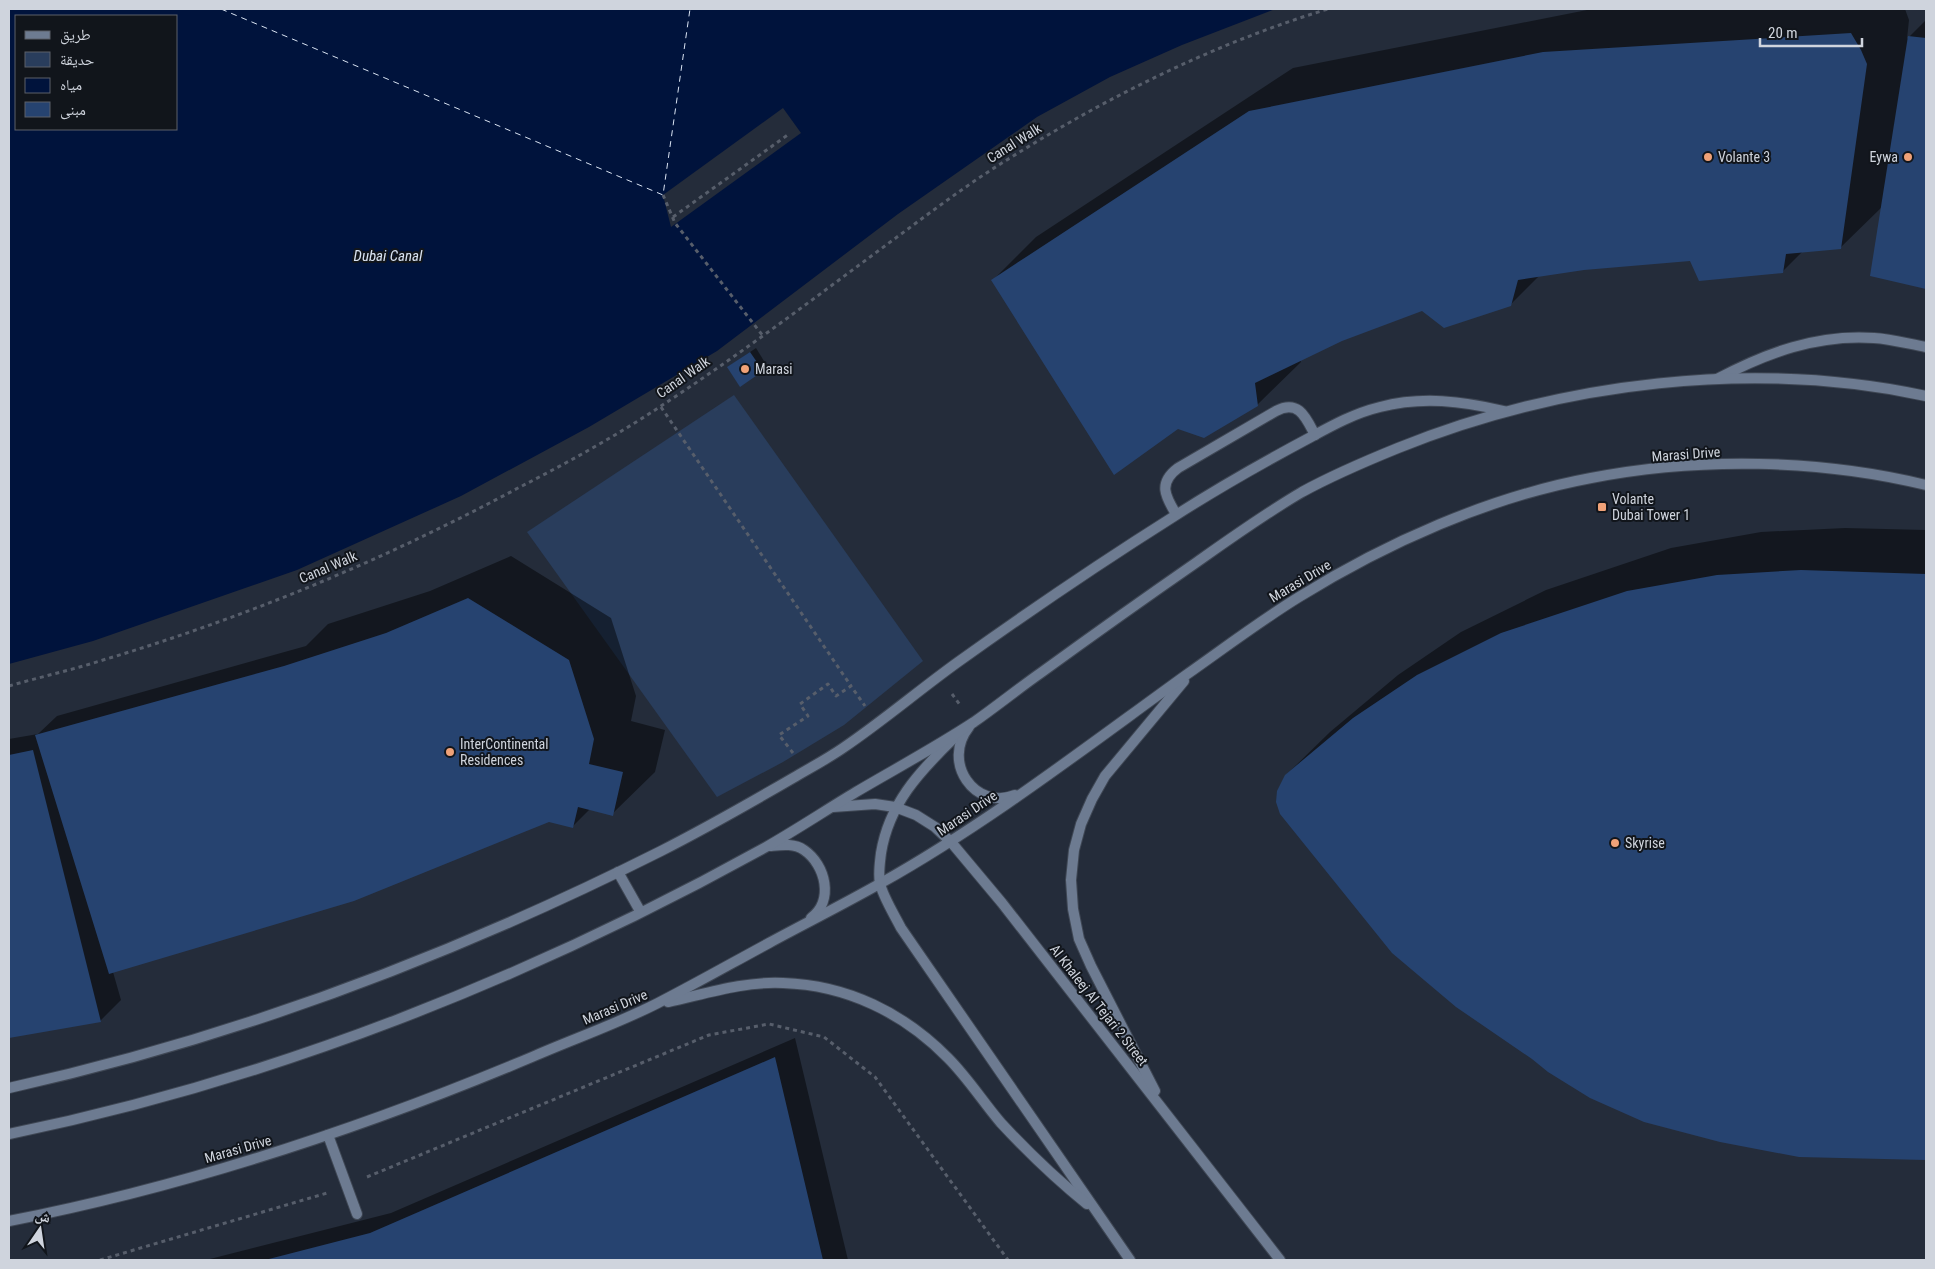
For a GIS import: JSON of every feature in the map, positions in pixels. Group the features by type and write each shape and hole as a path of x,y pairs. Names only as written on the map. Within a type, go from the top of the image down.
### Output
{"street":[{"path":"1717,379 1776,351 1817,341 1841,338 1874,338 1926,347"},
{"path":"1130,1260 901,928 880,884 882,844 895,807 933,758 974,722 1242,530 1303,491 1368,460 1435,433 1504,411 1583,393 1645,384 1717,379 1789,380 1854,385 1926,396"},
{"path":"9,1088 87,1071 186,1042 283,1010 380,975 475,937 618,872 752,802 840,750 1011,624 1099,564 1176,514 1260,464 1348,417 1378,407 1409,401 1441,400 1473,404 1504,411"},
{"path":"1176,514 1165,492 1170,474 1268,415 1284,407 1293,407 1300,410 1305,416 1315,435"},
{"name":"Marasi Drive","path":"9,1221 52,1213 159,1187 328,1135 458,1088 654,1005 880,884 951,842 1244,633 1297,598 1376,554 1409,538 1468,514 1528,494 1581,480 1654,469 1719,465 1784,465 1849,471 1926,485"},
{"path":"1166,1114 1091,966 1079,938 1073,909 1071,880 1074,850 1081,824 1105,776 1193,671"},
{"path":"974,722 962,737 958,755 961,773 973,788 989,797 1008,798 1023,792"},
{"path":"9,1134 151,1100 259,1069 424,1008 505,974 640,911 766,846 974,722"},
{"name":"Al Khaleej Al Tejari 2 Street","path":"829,808 875,804 895,807 916,815 935,827 951,842 981,876 1264,1239"},
{"path":"766,846 785,844 803,849 817,862 825,879 824,898 816,915 800,926"},
{"path":"618,872 640,911"},
{"path":"654,1005 744,985 782,983 821,986 857,996 891,1012 922,1033 948,1058 1000,1121 1030,1153 1097,1212"},
{"path":"328,1135 357,1214"},
{"path":"1264,1239 1280,1260"},
{"path":"1264,1239 1285,1260"}],"path":[{"name":"Canal Walk","path":"9,686 101,661 195,630 288,596 379,558 468,515 547,473 661,407 763,336 1007,159 1099,105 1195,58 1295,19 1328,9"},
{"path":"673,217 789,134"},
{"path":"662,195 676,223 763,336"},
{"path":"661,407 851,686"},
{"path":"100,1260 322,1196 709,1035 769,1024 824,1036 875,1077 1008,1260"}],"green space":[{"path":"734,395 923,661 844,725 783,762 717,797 527,532"}],"water":[{"name":"Dubai Canal","path":"9,9 1275,9 1182,45 1110,77 1037,117 898,214 717,351 589,427 461,496 297,570 93,641 9,664"}],"pier":[{"path":"783,108 801,133 671,227 663,195"}],"building":[{"path":"1851,33 1867,64 1841,249 1786,254 1783,273 1699,281 1690,261 1584,270 1518,280 1511,306 1444,328 1422,311 1342,341 1255,383 1258,406 1204,438 1178,429 1114,475 991,280 1249,111 1543,52"},
{"name":"Eywa","path":"1908,36 1926,38 1926,289 1870,276"},
{"name":"Marasi","path":"750,352 763,371 740,387 727,367"},
{"name":"Skyrise","path":"1801,570 1926,574 1926,1160 1799,1157 1720,1142 1644,1122 1590,1098 1548,1072 1456,1007 1392,953 1280,814 1276,802 1277,791 1285,775 1353,718 1417,675 1501,633 1627,591 1717,575"},
{"path":"468,598 569,660 594,739 589,764 623,772 613,816 578,807 573,828 549,822 354,901 109,974 35,735 284,666 386,633"},
{"path":"33,750 101,1022 9,1038 9,755"},
{"path":"775,1057 823,1260 265,1260 370,1233"}],"ferry route":[{"path":"221,9 663,195 690,9"}],"place":[{"name":"Volante 3","path":"1708,157"},
{"name":"Eywa","path":"1908,157"},
{"name":"Marasi","path":"745,369"},
{"name":"Volante Dubai Tower 1","path":"1602,507"},
{"name":"InterContinental Residences","path":"450,752"},
{"name":"Skyrise","path":"1615,843"}]}
